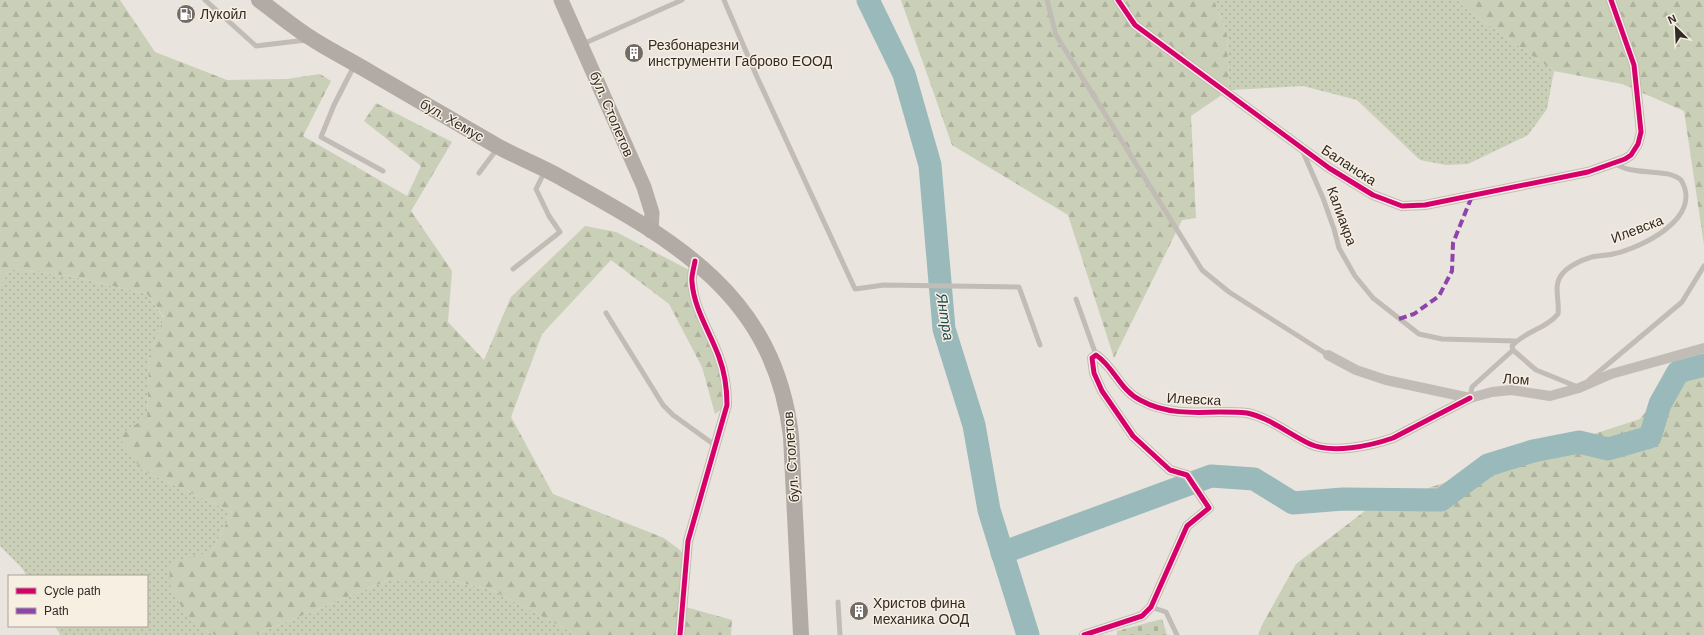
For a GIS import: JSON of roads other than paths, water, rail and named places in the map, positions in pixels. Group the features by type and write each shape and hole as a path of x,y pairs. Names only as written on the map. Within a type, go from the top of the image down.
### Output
{"main road":[{"name":"бул. Хемус","path":"258,0 313,40 499,147 546,170 651,231"},
{"name":"бул. Столетов","path":"561,0 582,44 644,187 652,213 651,231 695,261 738,303 765,344 781,385 788,409 791,436 801,635"}],"street":[{"name":"Баланска","path":"1118,0 1135,25 1301,148 1329,168 1373,195 1402,206 1425,205 1588,172 1615,163 1631,155 1638,144 1642,132 1634,65 1611,0"},
{"path":"680,635 688,540 727,405 727,391 719,356 700,316 693,293 692,280 695,261"},
{"name":"Лом","path":"1328,354 1356,370 1386,380 1470,398 1492,392 1511,390 1550,396 1579,388 1610,374 1704,348"},
{"path":"1084,635 1142,616 1151,607 1187,526 1209,508 1187,475 1170,470 1133,436 1102,391 1092,363 1092,358 1096,355"},
{"name":"Илевска","path":"1096,355 1102,360 1123,388 1139,400 1159,409 1180,413 1248,413 1264,419 1309,444 1321,448 1336,449 1379,442 1393,438 1470,398"}],"lane":[{"path":"205,0 256,46 313,40"},
{"path":"582,44 682,0"},
{"path":"724,0 757,77 856,289 884,285 1019,287 1040,345"},
{"path":"1046,0 1056,35 1202,270 1229,292 1328,354"},
{"path":"355,63 321,137 384,171"},
{"path":"479,173 499,147"},
{"name":"Калиакра","path":"1301,148 1323,198 1339,248 1355,276 1373,298 1419,334 1442,339 1515,341"},
{"path":"1615,163 1620,167 1675,175 1683,181 1691,194"},
{"path":"513,269 560,232 549,216 536,189 546,170"},
{"name":"Илевска","path":"1515,341 1544,326 1558,314 1556,292 1557,283 1567,269 1588,258 1613,254 1643,245 1678,228"},
{"path":"1513,350 1536,370 1579,388 1682,302 1704,266"},
{"path":"1076,299 1096,355"},
{"path":"606,313 663,405 679,420 716,446"},
{"path":"1470,398 1472,387 1513,350 1512,346 1515,341"},
{"path":"838,602 840,635"},
{"path":"1151,607 1166,612 1177,635"}],"waterway":[{"name":"Янтра","path":"868,0 904,74 930,165 944,329 974,425 989,510 1028,635"},
{"path":"1002,553 1211,476 1254,479 1293,503 1343,499 1441,500 1488,465 1533,451 1579,442 1608,449 1650,437 1660,404 1678,372 1704,365"}],"place":[{"name":"Лукойл","path":"186,14"},
{"name":"Резбонарезни инструменти Габрово ЕООД","path":"634,53"},
{"name":"Христов фина механика ООД","path":"859,611"}]}
